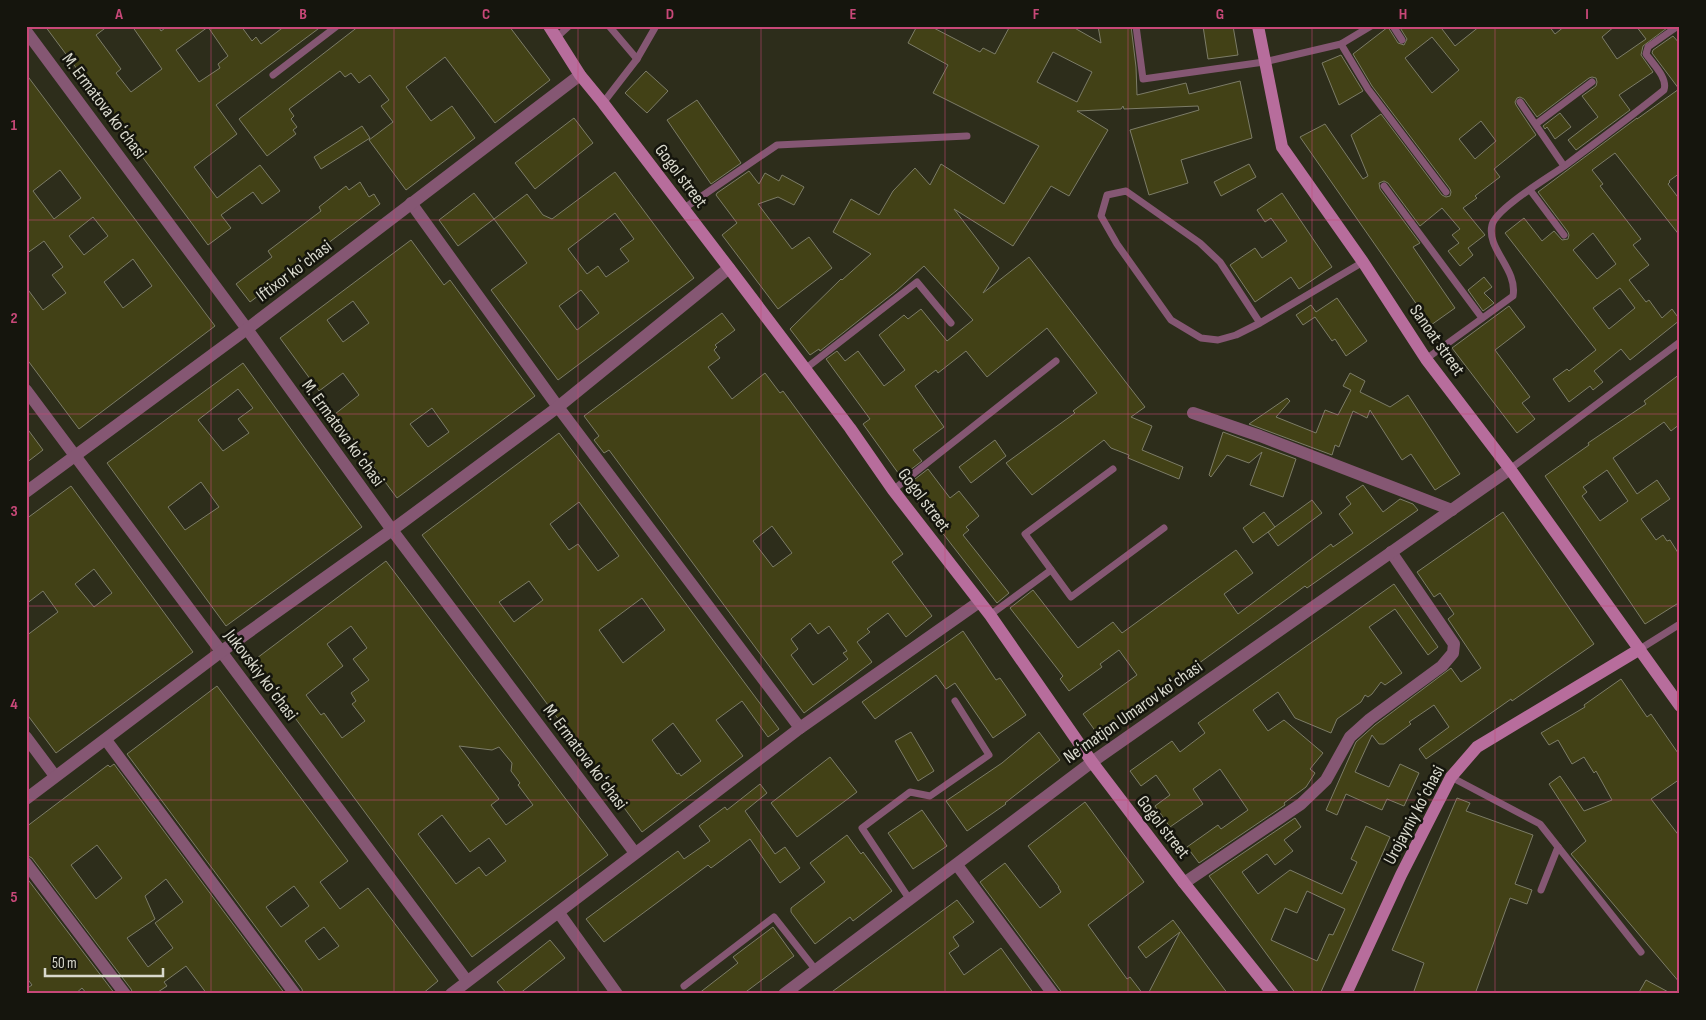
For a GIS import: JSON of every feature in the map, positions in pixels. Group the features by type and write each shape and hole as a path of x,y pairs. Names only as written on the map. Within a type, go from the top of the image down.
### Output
{"main road":[{"name":"Gogol street","path":"549,26 580,75 729,268 850,428 893,490 990,615 1092,762 1184,883 1273,994"},
{"name":"Sanoat street","path":"1258,26 1282,147 1363,262 1426,359 1510,469 1680,706"},
{"name":"Urоjayniy koʻchasi","path":"1346,994 1401,875 1451,777 1477,747 1640,649"}],"street":[{"name":"M. Ermatova koʻchasi","path":"26,31 247,328 392,530 635,853"},
{"name":"Iftixor koʻchasi","path":"26,492 247,328 580,75"},
{"path":"411,204 558,407 800,728"},
{"path":"26,799 222,651 392,530 558,407 729,268"},
{"name":"Jukovskiy koʻchasi","path":"26,390 467,981"},
{"path":"1193,412 1452,510"},
{"name":"Neʻmatjon Umarov koʻchasi","path":"784,994 1092,762 1510,469"},
{"path":"1184,883 1300,804 1326,780 1350,738 1370,718 1442,666 1453,653 1454,644 1391,552"},
{"path":"451,994 800,728 979,602"},
{"path":"26,737 55,776"},
{"path":"106,740 295,994"},
{"path":"26,863 125,994"},
{"path":"957,865 1053,994"},
{"path":"559,913 616,994"}],"lane":[{"path":"273,75 338,26"},
{"path":"557,37 569,26"},
{"path":"609,26 637,59"},
{"path":"603,103 637,59 656,26"},
{"path":"1136,26 1143,79 1264,62 1341,44 1371,26"},
{"path":"1393,26 1402,40"},
{"path":"1426,359 1513,296 1512,279 1492,238 1492,224 1498,214 1664,90 1664,79 1646,54 1646,50 1678,26"},
{"path":"1341,44 1368,89 1446,192"},
{"path":"1536,124 1592,82"},
{"path":"1520,102 1564,166"},
{"path":"683,209 777,145 967,136"},
{"path":"1384,186 1482,318"},
{"path":"1530,190 1564,235"},
{"path":"1260,323 1220,262 1200,243 1126,191 1107,195 1101,216 1118,244 1171,320 1201,338 1218,340 1236,335 1260,323 1363,262"},
{"path":"805,369 917,282 951,323"},
{"path":"1510,469 1680,342"},
{"path":"893,490 1056,361"},
{"path":"1113,469 1025,534 1071,597 1164,528"},
{"path":"990,615 1051,570"},
{"path":"1640,649 1680,624"},
{"path":"910,900 862,828 910,792 930,796 988,755 955,701"},
{"path":"1451,777 1540,824 1641,952"},
{"path":"1541,890 1558,847"},
{"path":"684,986 774,917 815,969"}],"building":[{"path":"45,26 108,26 96,35 121,69 116,73 131,92 162,69 132,26 158,26 161,31 168,26 241,26 252,41 256,37 261,44 285,26 322,26 216,105 237,134 194,167 217,198 260,165 280,191 262,204 253,192 221,215 231,228 208,245","holes":["208,27 228,56 218,64 220,68 199,82 176,50"]},
{"path":"359,26 509,26 550,80 495,123 445,57 406,87 431,121 452,106 475,138 406,190 369,140 393,122 381,106 389,100 370,75 359,83 351,73 345,77 340,71 289,109 294,116 291,119 297,127 293,130 296,134 267,156 239,119"},
{"path":"917,26 930,26 980,52 983,48 995,54 1010,26 1071,26 1101,43 1098,26 1131,26 1137,95 1186,83 1189,94 1240,81 1252,138 1181,160 1188,183 1149,195 1130,130 1199,110 1198,106 1124,109 1123,106 1121,109 1077,111 1108,130 1069,196 1051,186 1013,246 954,209 999,268 983,293 1029,257 1145,407 1131,417 1152,426 1142,450 1183,467 1179,479 1128,458 1129,455 1111,448 1104,440 1032,495 1006,463 1075,413 1073,411 1097,393 1047,328 987,377 966,351 938,373 936,370 915,386 944,427 913,450 922,461 901,477 863,424 870,419 826,359 837,351 845,361 858,351 884,386 905,370 879,335 904,315 908,319 921,309 947,341 973,320 924,266 896,291 820,351 819,349 810,355 790,329 841,279 871,254 833,232 851,199 879,215 893,191 915,168 930,185 941,164 1004,204 1039,146 933,93 948,65 908,43","holes":["1053,52 1092,72 1077,102 1037,82"]},
{"path":"1203,26 1233,26 1238,55 1208,59"},
{"path":"1399,26 1445,26 1442,29 1455,46 1480,26 1549,26 1555,34 1565,26 1615,26 1602,37 1617,59 1646,39 1636,26 1667,28 1643,46 1641,55 1653,72 1619,95 1630,110 1576,150 1568,140 1598,117 1582,96 1596,86 1596,78 1589,78 1537,117 1524,99 1517,98 1516,105 1536,135 1494,169 1500,177 1463,208 1485,235 1468,248 1473,255 1460,266 1448,251 1459,243 1452,235 1460,229 1442,208 1420,226 1388,183 1384,181 1379,183 1380,189 1420,243 1413,247 1455,308 1431,325 1300,137 1325,124 1363,179 1368,176 1351,135 1381,114 1442,195 1450,196 1450,189 1372,86 1353,54 1388,27 1398,43 1404,45 1407,39","holes":["1432,37 1459,70 1432,93 1405,58","1481,121 1496,141 1475,159 1459,139"]},
{"path":"1673,36 1680,44 1680,173 1669,181 1668,184 1680,200 1680,236 1615,153 1592,170 1603,184 1600,186 1641,239 1633,245 1649,265 1629,280 1646,302 1649,300 1662,318 1672,309 1680,320 1630,360 1621,349 1594,371 1603,382 1593,390 1590,386 1569,402 1553,379 1567,369 1569,371 1596,350 1505,233 1524,218 1542,241 1554,231 1562,240 1568,239 1568,232 1538,192 1679,89 1652,53 1653,50","holes":["1593,233 1616,264 1597,279 1573,250","1620,288 1635,308 1609,329 1593,308"]},
{"path":"1341,55 1363,91 1339,105 1322,63"},
{"path":"646,71 668,91 647,113 625,93"},
{"path":"26,74 215,326 79,429 26,358 26,287 43,310 66,293 52,275 63,267 44,241 26,254","holes":["60,170 81,198 54,219 33,191","93,217 108,236 84,255 69,236","133,259 152,286 123,308 104,282"]},
{"path":"697,100 741,163 711,184 667,120"},
{"path":"1560,113 1571,127 1555,139 1547,127 1545,129 1543,126"},
{"path":"574,118 593,143 535,189 515,163"},
{"path":"362,126 370,138 321,169 314,157"},
{"path":"1249,164 1256,177 1221,196 1214,182"},
{"path":"749,171 759,184 765,173 779,181 782,175 804,187 794,205 778,197 758,204 792,249 809,237 832,268 778,309 722,235 737,223 716,195"},
{"path":"615,172 694,278 558,380 491,290 527,263 494,219 527,194 543,215 552,219","holes":["615,213 634,239 620,249 629,261 606,277 598,266 587,274 568,249","581,290 599,313 577,330 559,306"]},
{"path":"360,182 369,197 374,194 380,204 250,302 236,284 272,257 268,251 321,211 319,207 346,186 349,190"},
{"path":"474,193 494,219 458,246 439,220"},
{"path":"1282,193 1332,267 1299,289 1291,277 1255,302 1230,265 1255,248 1262,258 1287,241 1271,218 1265,222 1257,210"},
{"path":"411,240 444,285 450,280 535,396 397,498 335,414 359,395 343,373 319,391 280,338","holes":["353,301 369,323 343,342 327,320","432,408 449,432 428,447 410,424"]},
{"path":"1484,277 1492,287 1484,293 1494,303 1483,311 1468,290"},
{"path":"1337,298 1367,341 1346,356 1335,339 1332,341 1315,317 1303,325 1296,315 1311,305 1316,312"},
{"path":"1509,306 1525,327 1495,350 1530,397 1522,403 1535,419 1517,433 1452,348"},
{"path":"722,313 735,330 715,345 717,347 714,350 720,358 708,367 732,399 765,373 780,393 783,391 903,554 892,562 932,616 906,637 888,613 867,629 870,632 857,642 872,662 804,713 609,450 604,453 594,440 599,436 584,416","holes":["772,526 792,553 773,567 753,541","810,623 818,634 829,626 847,651 843,653 848,659 813,685 791,655 798,649 791,639"]},
{"path":"243,363 362,527 226,626 107,463","holes":["238,389 253,408 238,419 249,433 223,451 198,420","201,482 219,507 185,530 168,507"]},
{"path":"1350,373 1365,381 1360,392 1390,407 1408,395 1460,474 1435,490 1411,454 1402,460 1370,410 1367,418 1353,411 1339,447 1335,445 1332,455 1249,424 1287,398 1290,401 1276,417 1316,433 1325,410 1338,415 1351,390 1343,386"},
{"path":"1680,374 1680,424 1671,431 1664,422 1613,458 1637,494 1657,480 1670,499 1641,519 1656,540 1663,535 1667,541 1670,540 1680,556 1680,602 1645,624 1545,476 1589,445 1588,443 1646,404 1644,401","holes":["1607,470 1628,501 1600,521 1582,496 1587,492 1583,487"]},
{"path":"26,427 43,450 26,463"},
{"path":"1223,432 1296,459 1283,497 1250,485 1262,452 1249,463 1227,455 1211,477 1209,475"},
{"path":"559,433 779,729 768,737 742,701 716,720 743,756 642,832 422,535","holes":["579,502 619,556 598,571 578,544 569,550 550,524","529,581 543,600 514,622 499,602","642,598 665,630 623,663 599,630","673,723 701,761 681,776 679,773 677,774 652,740"]},
{"path":"995,440 1006,456 971,483 959,467"},
{"path":"928,469 950,498 959,491 979,516 966,527 969,530 963,535 1009,593 997,603 906,486"},
{"path":"1363,485 1383,512 1400,499 1413,504 1418,510 1307,588 1305,586 1099,736 1083,714 1137,675 1119,650 1100,664 1102,667 1069,691 1060,679 1063,676 1010,608 1033,590 1078,648 1113,622 1122,633 1236,550 1253,573 1224,594 1238,614 1331,544 1333,547 1353,533 1339,514 1351,504 1346,497"},
{"path":"71,486 193,652 56,753 26,713 26,636 58,612 43,591 26,604 26,519","holes":["94,569 112,593 94,607 75,584"]},
{"path":"1312,500 1322,513 1278,546 1268,532"},
{"path":"1264,512 1275,527 1253,543 1243,528"},
{"path":"1503,512 1594,644 1426,759 1419,749 1449,727 1434,705 1409,722 1411,724 1384,744 1379,744 1372,735 1355,772 1389,787 1400,764 1419,773 1404,806 1387,799 1382,810 1346,794 1337,815 1326,810 1356,742 1375,725 1451,668 1461,682 1481,668 1448,619 1454,614 1440,593 1434,597 1417,572"},
{"path":"386,561 608,855 472,957 253,661","holes":["351,626 367,648 353,659 369,680 351,693 356,701 352,704 365,721 342,738 324,713 321,715 306,695 343,666 327,644","459,746 492,750 499,747 512,763 511,771 520,783 518,785 533,805 506,825 491,805 499,799","442,815 470,852 489,838 506,861 486,876 479,867 456,884 418,834"]},
{"path":"1394,584 1438,647 1428,655 1395,609 1369,627 1402,673 1385,685 1381,682 1368,697 1365,695 1361,702 1337,719 1331,733 1295,718 1278,692 1253,710 1268,731 1284,720 1323,753 1310,769 1315,773 1306,787 1284,803 1285,805 1199,863 1187,847 1218,825 1221,829 1248,810 1220,769 1193,789 1203,804 1170,827 1155,806 1170,795 1156,775 1141,786 1130,771 1172,741 1180,752 1205,733 1198,723"},
{"path":"963,631 996,680 1000,678 1026,715 993,738 955,683 946,689 936,675 875,719 862,702"},
{"path":"1621,679 1647,717 1651,714 1680,756 1680,779 1651,799 1680,837 1680,983 1571,854 1586,841 1549,784 1560,776 1584,811 1612,800 1596,771 1594,773 1584,757 1572,764 1558,740 1549,745 1541,733 1585,707 1584,705"},
{"path":"217,686 348,861 320,882 340,909 368,888 438,981 422,994 303,994 302,989 127,754","holes":["294,886 309,906 281,927 266,907","324,927 339,946 319,960 305,941"]},
{"path":"911,732 934,771 918,781 895,741"},
{"path":"1039,732 1060,760 1006,804 967,831 946,801 1002,763"},
{"path":"830,757 857,792 797,837 771,803"},
{"path":"114,764 285,994 207,994 186,966 164,982 167,986 155,994 133,994 32,858 26,855 26,827 108,765 110,767","holes":["97,845 122,878 96,899 71,865","166,879 183,902 155,923 173,948 148,967 127,938 155,919 145,896"]},
{"path":"760,784 767,793 745,811 775,854 785,847 800,868 780,883 750,839 711,868 708,865 604,942 586,919 678,851 684,859 710,841 699,826 725,807 727,810"},
{"path":"1457,798 1470,803 1466,811 1533,835 1515,884 1532,890 1527,904 1510,898 1475,994 1413,994 1424,963 1392,950"},
{"path":"1085,802 1144,882 1088,925 1127,979 1130,977 1143,994 1063,994 980,882 1005,863 1040,908 1061,892 1028,846"},
{"path":"922,810 947,846 913,869 888,833"},
{"path":"1295,818 1301,827 1284,840 1293,851 1275,865 1267,854 1242,872 1258,894 1290,870 1342,894 1357,862 1351,859 1366,826 1390,837 1320,994 1296,994 1209,876","holes":["1307,891 1345,909 1333,935 1329,934 1317,961 1271,940 1285,908 1297,913"]},
{"path":"847,835 861,854 863,852 892,891 853,921 850,917 815,944 791,912 791,908 825,882 810,863"},
{"path":"26,877 115,994 87,994 82,988 75,994 26,994 26,989 32,985 26,977"},
{"path":"957,900 974,922 953,937 959,946 949,953 964,975 1001,948 1034,994 829,994"},
{"path":"1173,920 1228,994 1148,994 1180,932 1146,958 1138,947"},
{"path":"773,927 794,956 743,994 698,994 738,963 733,957"},
{"path":"550,940 565,958 519,994 507,994 497,982"},
{"path":"1646,980 1672,994 1638,994"}]}
